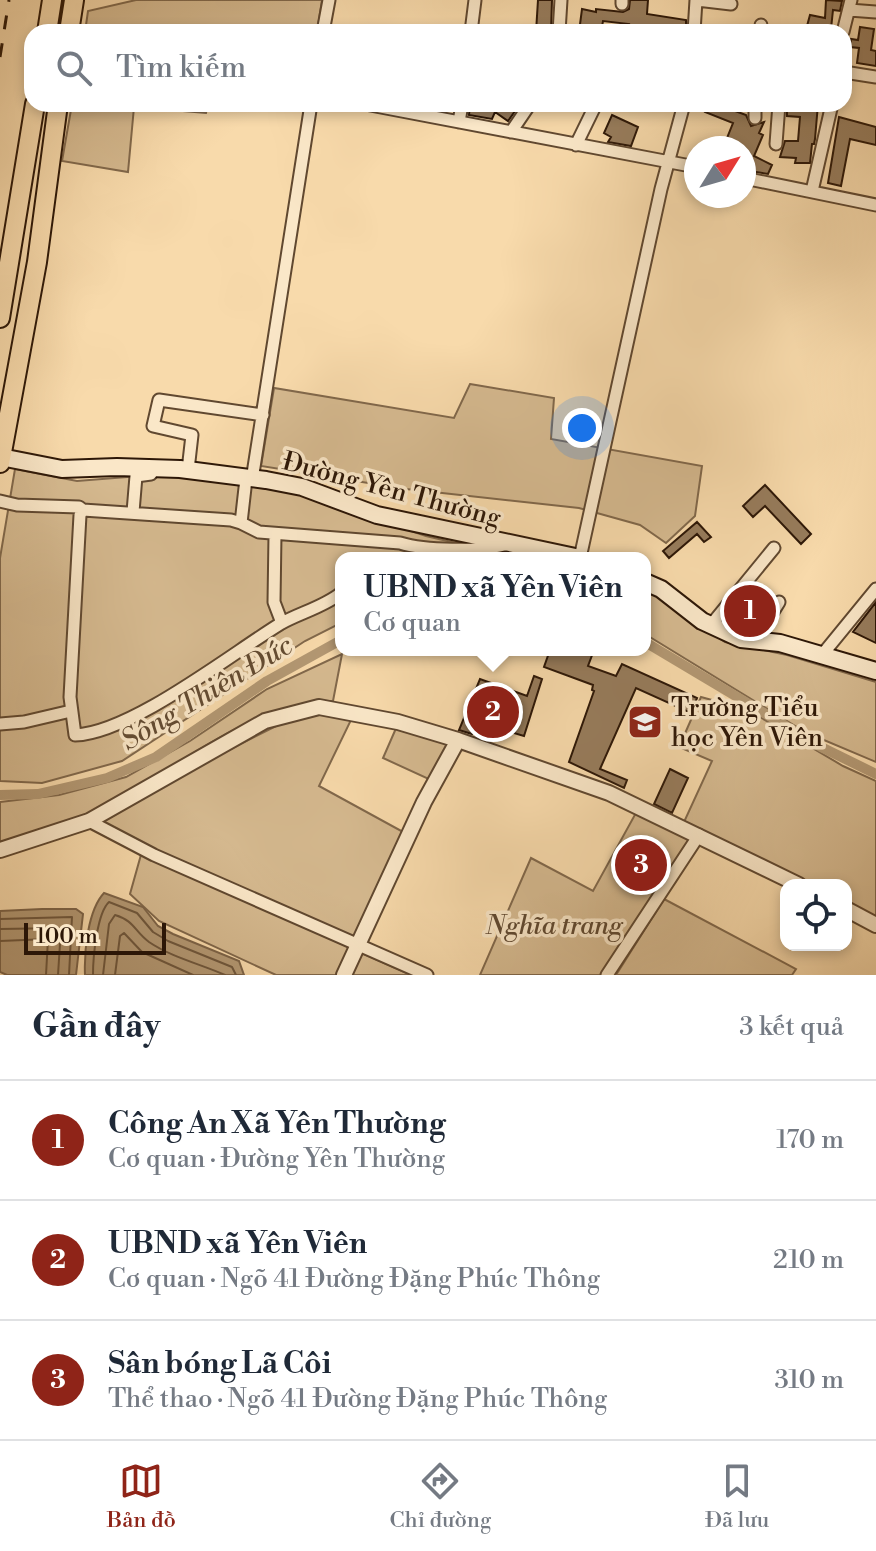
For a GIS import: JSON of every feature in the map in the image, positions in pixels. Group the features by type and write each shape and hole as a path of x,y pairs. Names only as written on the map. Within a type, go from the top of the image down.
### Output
{"main road":[{"path":"48,24 52,0"},
{"path":"70,24 74,0"},
{"path":"0,318 34,112"},
{"path":"0,463 7,384 37,262 57,112"},
{"name":"Đường Yên Thường","path":"1,457 62,469 117,467 188,470 302,487 377,515 550,552"},
{"path":"651,585 711,625 741,639 780,643 876,671"}],"street":[{"path":"324,24 329,0"},
{"path":"472,24 475,0"},
{"path":"560,24 561,0"},
{"path":"694,24 696,0 731,4"},
{"path":"850,5 876,12"},
{"path":"852,74 876,77"},
{"path":"241,523 263,415 310,112"},
{"path":"407,112 684,164"},
{"path":"459,122 461,112"},
{"path":"511,132 525,112"},
{"path":"576,145 592,112"},
{"path":"581,552 668,161 682,112"},
{"path":"755,112 755,118"},
{"path":"776,144 778,112"},
{"path":"812,191 830,112"},
{"path":"756,180 876,205"},
{"path":"188,470 192,435 153,426 159,400 263,415"},
{"path":"133,512 136,476 166,469"},
{"path":"0,501 17,505 231,520 275,535 372,540 424,552"},
{"path":"83,510 80,515 74,614 71,711 75,735 111,726 190,683 282,623 335,596"},
{"path":"275,535 274,602 282,623"},
{"path":"455,552 509,544"},
{"path":"711,625 774,548"},
{"path":"822,655 876,589"},
{"path":"755,641 779,602"},
{"path":"0,850 89,821 265,721 319,707 398,722 609,793 787,879"},
{"path":"0,724 71,711"},
{"path":"344,975 424,802 458,740"},
{"path":"89,821 154,855 427,975"},
{"path":"607,975 699,835"},
{"path":"852,912 876,925"}],"green space":[{"path":"136,0 322,0 318,24 86,24 88,11"},
{"path":"71,112 134,112 128,172 62,161"},
{"path":"470,384 554,398 551,439 702,466 695,516 666,543 640,525 579,508 406,489 261,466 274,388 454,418"},
{"path":"15,469 77,481 165,474 296,492 426,536 494,552 335,552 335,626 305,641 122,761 42,783 0,781 0,558"},
{"path":"651,592 725,642 787,655 876,682 876,762 805,732 651,638"},
{"path":"342,656 333,701 302,704 271,713 209,744 92,813 0,846 0,802 59,795 126,777 190,741 267,689"},
{"path":"701,697 748,710 843,766 876,781 876,917 852,905 852,879 800,879 684,822 712,761 679,747"},
{"path":"322,713 351,720 319,786 405,833 355,938 277,904 274,914 411,975 276,975 159,921 130,894 144,844 101,823 211,759 278,725"},
{"path":"397,726 456,741 433,781 383,758"},
{"name":"Nghĩa trang","path":"637,811 690,838 641,917 600,975 480,975 531,858 593,891"},
{"name":"Nghĩa trang","path":"664,899 796,969 792,975 616,975"}],"water":[{"path":"104,893 143,907 158,926 173,934 239,961 244,975 85,975 86,943 91,920"},
{"path":"76,909 83,914 76,975 7,975 0,972 0,911"}],"building":[{"path":"538,0 552,0 551,24 536,24"},
{"path":"630,0 648,0 647,14 686,20 686,24 603,21 602,24 580,24 582,9 623,12 629,9"},
{"path":"826,0 842,1 840,11 833,10 832,24 808,24 810,15 825,18"},
{"path":"860,27 874,29 871,50 876,51 876,66 857,63 859,48 852,47 852,39 858,40"},
{"path":"469,112 495,112 492,119 469,115"},
{"path":"495,112 514,112 508,121"},
{"path":"705,112 738,112 746,115 751,126 764,122 759,133 763,135 756,151 756,136 728,136 733,123"},
{"path":"787,112 817,112 810,163 795,163 796,158 780,157 785,141 798,141 800,117 787,116"},
{"path":"612,115 638,127 631,146 608,142 611,137 604,133"},
{"path":"839,117 876,127 876,145 850,139 841,186 828,183"},
{"path":"756,157 772,165 768,174 756,172"},
{"path":"765,485 811,534 801,544 765,506 753,517 743,506"},
{"path":"697,522 711,537 704,542 697,534 669,558 663,551"},
{"path":"876,602 876,643 853,632"},
{"path":"548,656 592,656 588,666 616,676 622,664 697,698 691,713 636,688 600,769 627,780 624,788 569,762 594,691 593,685 544,667"},
{"path":"534,676 542,679 524,736 507,731 516,708 486,697 472,734 459,730 480,679 527,696"},
{"path":"670,769 688,778 672,813 654,804"}],"waterway":[{"name":"Sông Thiên Đức","path":"0,795 38,794 107,778 156,757 267,681 335,643"},
{"name":"Sông Thiên Đức","path":"651,646 821,747 876,774"}],"railway":[{"path":"0,57 9,0"}],"place":[{"name":"Công An Xã Yên Thường","path":"750,611"},
{"name":"UBND xã Yên Viên","path":"493,712"},
{"name":"Trường Tiểu học Yên Viên","path":"645,722"},
{"name":"Sân bóng Lã Côi","path":"641,865"}]}
